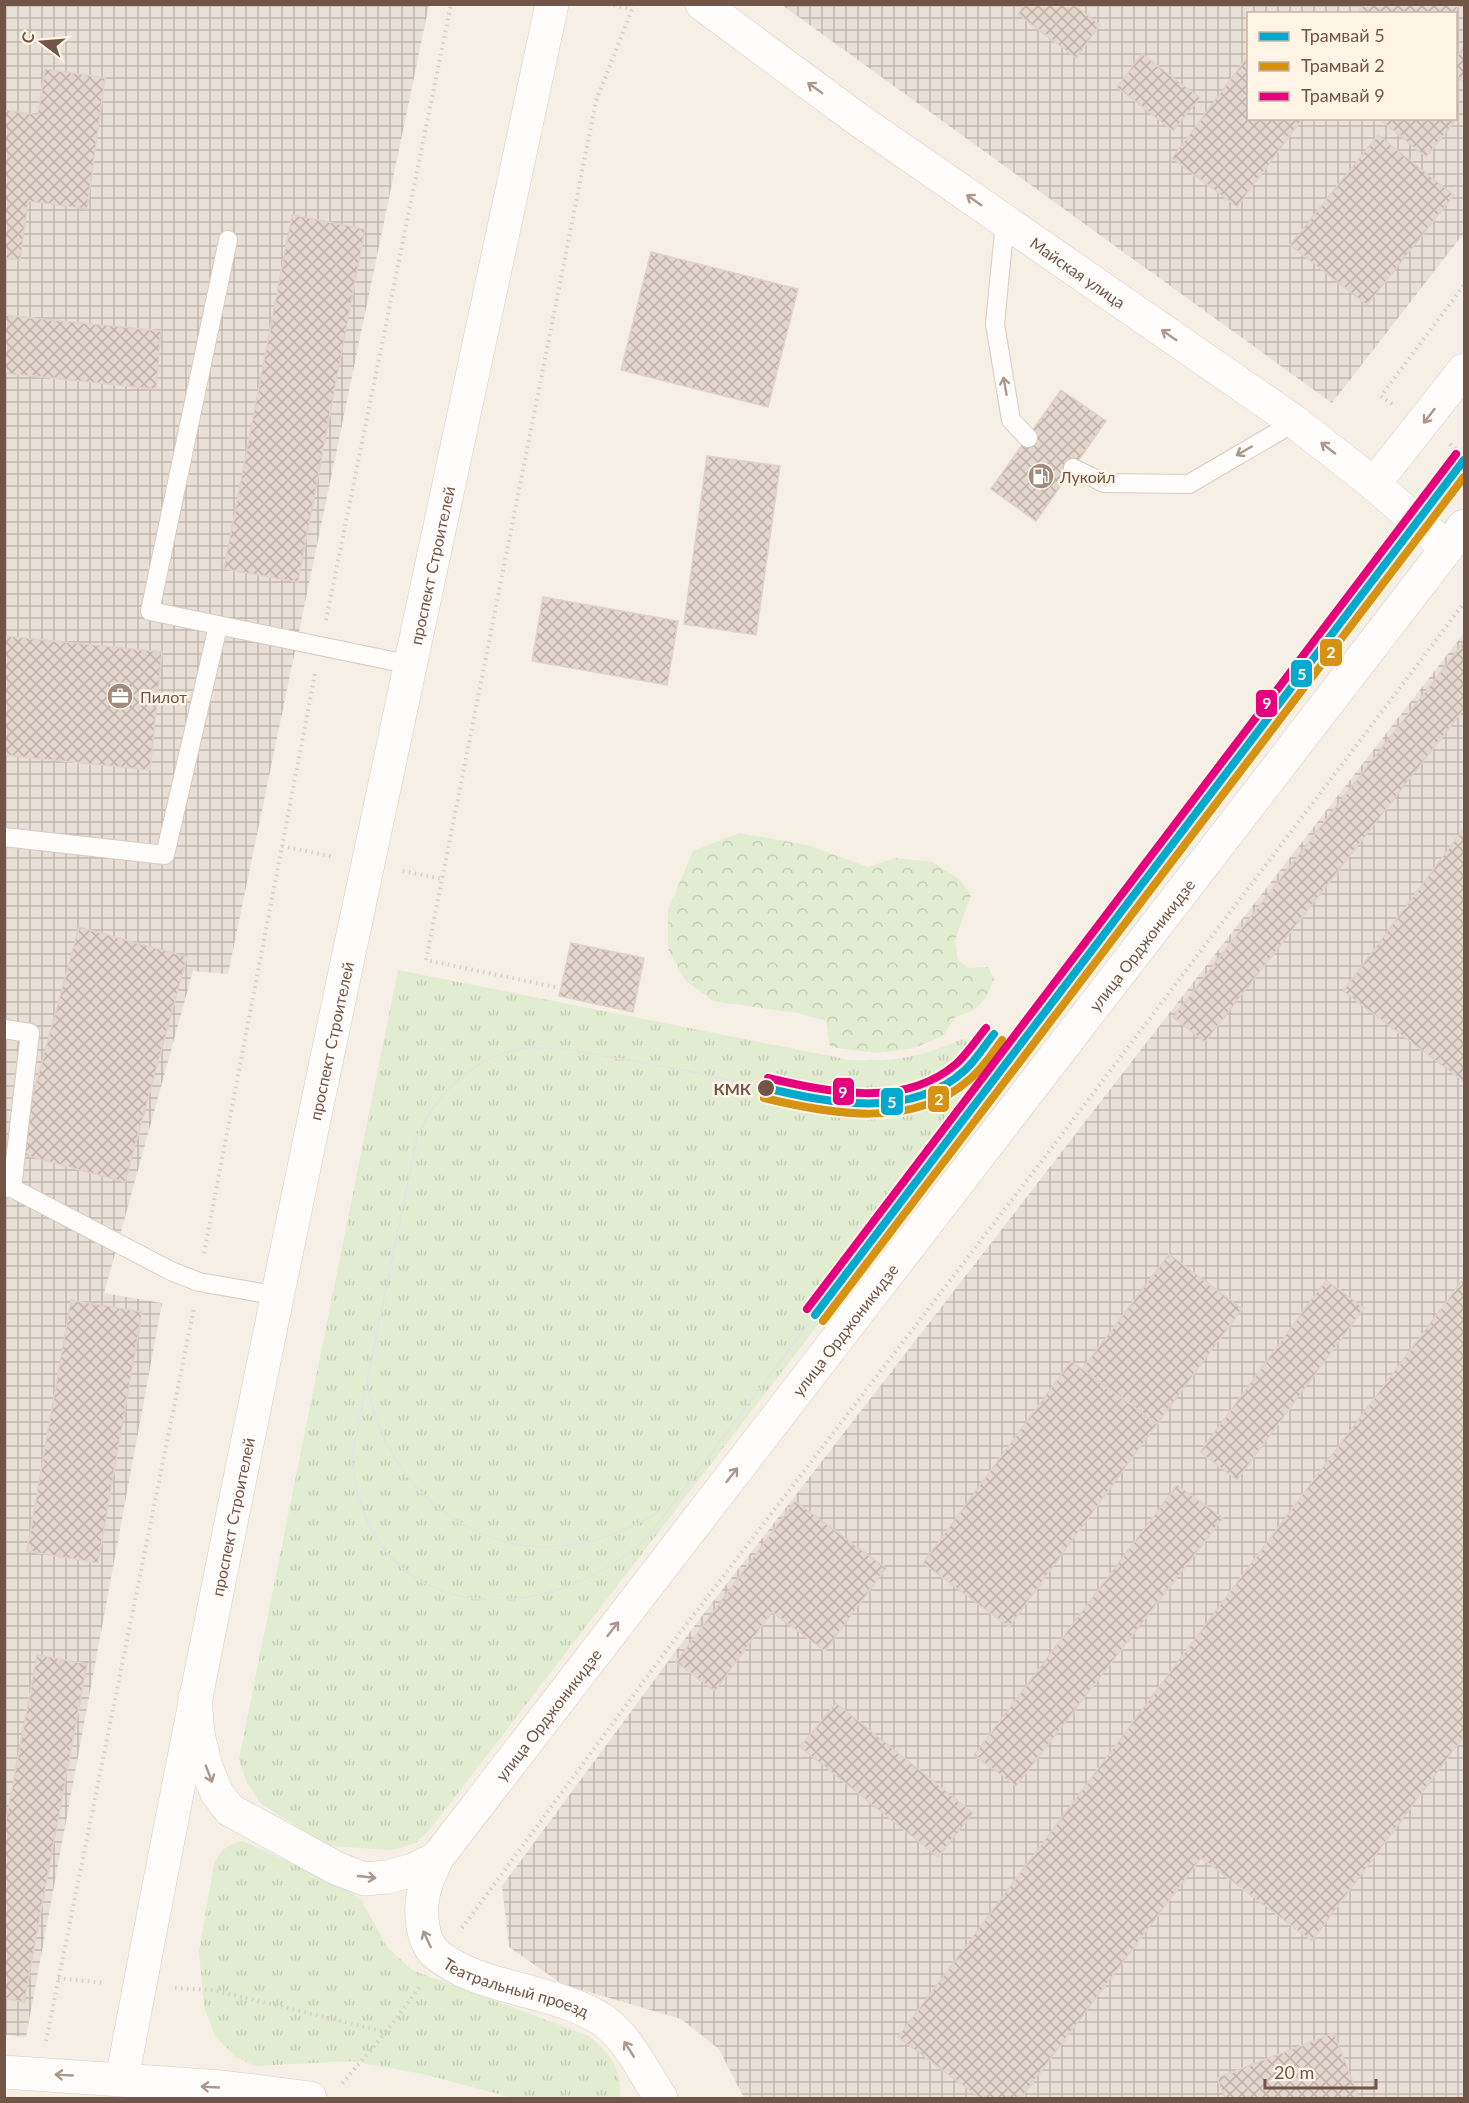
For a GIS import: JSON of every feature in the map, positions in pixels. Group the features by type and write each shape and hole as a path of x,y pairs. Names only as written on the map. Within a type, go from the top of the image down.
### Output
{"street":[{"name":"проспект Строителей","path":"122,2079 195,1696 552,4"},
{"name":"Майская улица","path":"702,4 856,118 1295,422 1374,484 1456,537"},
{"path":"1374,484 1464,370"},
{"name":"улица Орджоникидзе","path":"195,1696 198,1734 206,1767 217,1793 230,1810 336,1868 364,1879 388,1877 413,1870 437,1858 1456,537"},
{"name":"Театральный проезд","path":"437,1858 423,1896 422,1927 434,1952 463,1969 579,2009 604,2021 624,2041 661,2098"},
{"path":"4,2072 324,2094"}],"lane":[{"path":"1005,221 995,324 1011,420 1028,438"},
{"path":"228,240 150,611 412,665"},
{"path":"1073,468 1104,483 1189,484 1295,422"},
{"path":"4,837 165,855 218,626"},
{"path":"4,1029 30,1033 8,1187 171,1271 199,1282 279,1296"}],"path":[{"path":"41,2074 58,1978 199,1282 321,647 451,4"},
{"path":"555,987 426,960 593,113 633,7 608,4"},
{"path":"324,2094 386,2032 666,1651 1040,1164 1464,603"},
{"path":"58,1978 139,1987 213,1990 386,2032"}],"shaded area":[{"path":"4,5 429,5 228,974 193,971 104,1293 162,1303 26,2037 4,2035"},
{"path":"782,5 1464,5 1464,233 1332,403"},
{"path":"1464,633 1464,2098 744,2098 719,2049 681,2019 562,1984 509,1947 502,1886 698,1621"}],"green space":[{"path":"739,833 807,845 868,867 895,858 932,862 959,879 971,895 955,940 958,960 968,968 988,967 994,979 984,999 976,1008 955,1017 943,1036 914,1048 877,1053 830,1047 826,1021 798,1013 713,1001 685,980 668,949 668,910 693,851"},
{"path":"398,970 850,1060 907,1057 962,1039 1013,1071 431,1828 416,1843 392,1850 329,1846 261,1804 247,1783 239,1759"},
{"path":"243,1841 345,1888 361,1900 387,1947 412,1970 589,2036 604,2049 614,2063 619,2079 619,2098 514,2098 423,2074 351,2061 255,2066 236,2057 215,2036 204,2007 199,1951 214,1864 225,1848"}],"building":[{"path":"1025,4 1073,4 1100,25 1076,58 1018,14"},
{"path":"1364,4 1460,4 1454,12 1358,12"},
{"path":"1464,46 1464,82 1457,76 1457,56"},
{"path":"1142,54 1200,98 1173,131 1117,87"},
{"path":"1247,57 1247,120 1302,120 1237,207 1172,158"},
{"path":"45,69 105,78 87,209 28,201 20,260 4,258 4,110 38,115"},
{"path":"1380,120 1452,120 1454,122 1426,157"},
{"path":"1378,135 1454,195 1367,305 1290,245"},
{"path":"292,215 365,229 298,582 224,569"},
{"path":"651,252 798,289 768,407 621,370"},
{"path":"4,315 161,331 156,389 4,373"},
{"path":"1061,390 1106,421 1036,521 991,489"},
{"path":"707,456 780,466 756,635 684,624"},
{"path":"543,597 678,621 667,685 532,661"},
{"path":"4,636 162,652 150,770 4,755"},
{"path":"1464,642 1464,709 1205,1042 1173,1017"},
{"path":"1464,828 1464,1082 1343,991"},
{"path":"79,927 187,957 125,1182 17,1153"},
{"path":"571,943 644,958 633,1012 559,996"},
{"path":"1169,1254 1242,1309 1157,1424 1082,1369"},
{"path":"1464,1278 1464,1736 1312,1941 1201,1858 1021,2098 980,2098 898,2037"},
{"path":"1326,1280 1364,1308 1237,1480 1200,1452"},
{"path":"71,1300 142,1312 98,1563 27,1551"},
{"path":"1071,1361 1157,1424 1009,1627 923,1563"},
{"path":"1177,1485 1223,1518 1016,1786 974,1755"},
{"path":"795,1501 886,1568 825,1651 772,1612 715,1691 676,1662"},
{"path":"37,1655 87,1664 24,2002 4,1998 4,1832"},
{"path":"836,1703 973,1813 938,1857 800,1747"},
{"path":"1334,2033 1359,2098 1225,2098 1217,2078"}],"tram line":[{"name":"9","path":"807,1309 1456,454"},
{"name":"5","path":"815,1315 1464,460"},
{"name":"2","path":"823,1321 1464,477"},
{"name":"9","path":"768,1078 840,1092 889,1092 913,1087 935,1078 956,1064 986,1028"},
{"name":"5","path":"766,1088 842,1102 895,1102 920,1096 944,1086 965,1070 994,1034"},
{"name":"2","path":"764,1098 816,1109 870,1114 897,1112 923,1106 947,1095 970,1079 983,1066 1002,1040"},
{"path":"766,1088 658,1065 549,1048 527,1049 486,1060 453,1084 439,1100 417,1137 352,1456 364,1513 389,1554 423,1582 465,1597 511,1599 559,1589 606,1568 648,1537 815,1315"},
{"path":"368,1388 380,1428 399,1465 424,1495 455,1520 490,1537 528,1546 568,1545 625,1529 647,1519 667,1505"}],"place":[{"name":"Лукойл","path":"1041,476"},
{"name":"Пилот","path":"120,696"},
{"name":"КМК","path":"766,1088"}]}
